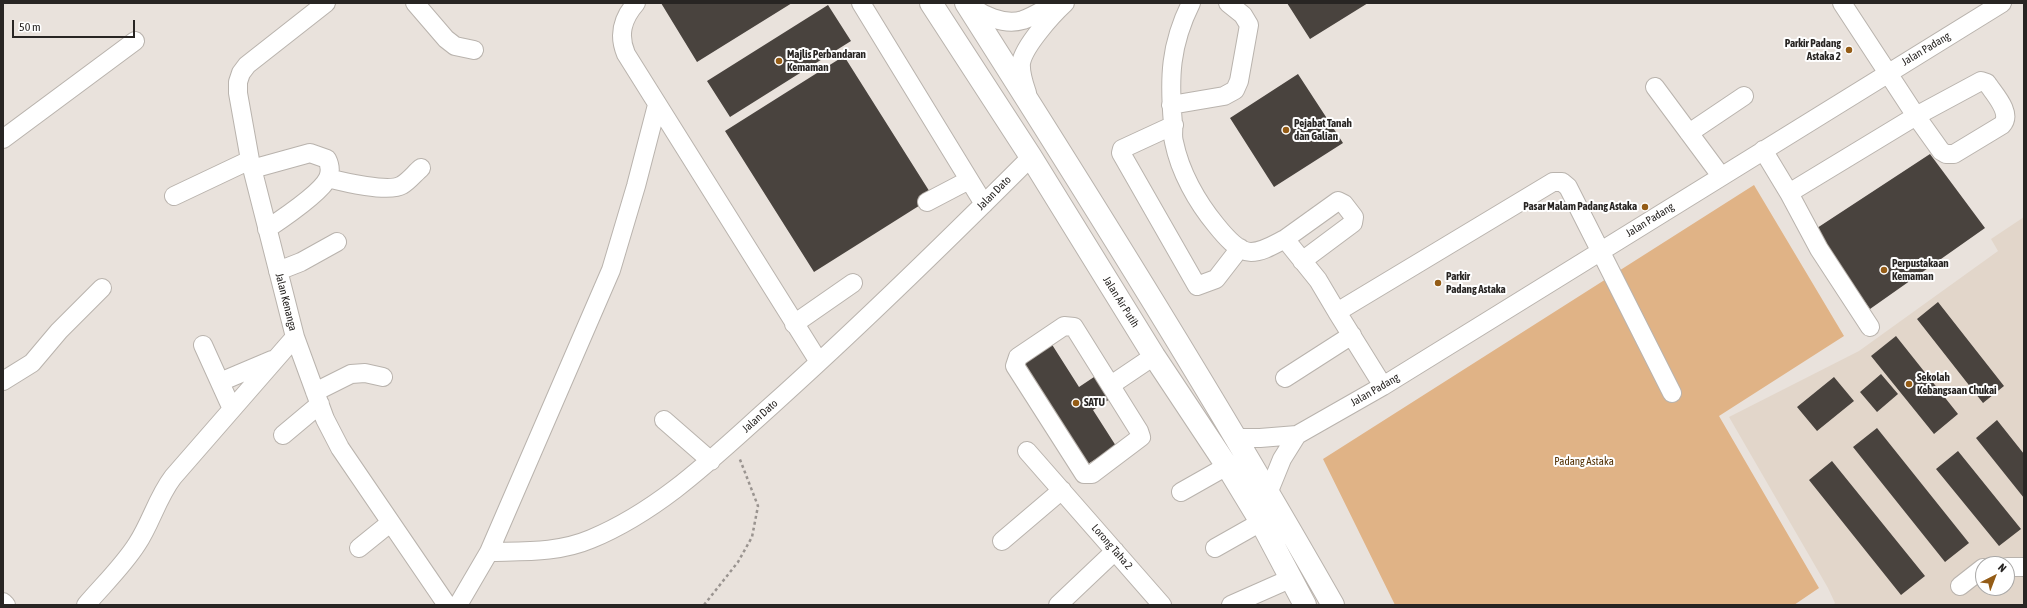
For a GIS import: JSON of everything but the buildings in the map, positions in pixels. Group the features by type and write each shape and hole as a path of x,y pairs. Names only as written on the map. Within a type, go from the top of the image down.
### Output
{"main road":[{"name":"Jalan Air Putih","path":"931,3 1031,157 1154,356 1226,466 1292,578 1305,605"},
{"path":"966,3 1032,106 1269,492 1333,605"}],"street":[{"path":"415,3 446,39 455,46 474,50"},
{"path":"636,3 621,29 621,43 626,54 819,362"},
{"path":"861,3 984,204"},
{"path":"966,3 987,16 1013,21 1022,20 1057,3"},
{"path":"1032,106 1022,80 1021,62 1038,34 1064,3"},
{"path":"1191,3 1183,20 1173,51 1171,105 1174,125 1173,141 1180,164 1193,191 1216,226 1240,248 1251,252 1267,248 1285,239 1338,201 1344,204 1354,217 1353,223 1302,261"},
{"path":"1171,105 1224,96 1235,90 1239,81 1249,25 1243,15 1228,3"},
{"path":"1789,192 1916,116 1984,81 2007,114 2006,121 2002,125 1951,155 1941,151 1916,116 1842,3"},
{"name":"Jalan Padang","path":"1297,435 1383,386 1888,72 2002,3"},
{"name":"Jalan Kenanga","path":"317,6 247,65 241,73 238,82 238,93 251,165 295,337 318,398 340,448 447,605"},
{"path":"3,139 135,41"},
{"path":"1655,87 1721,176"},
{"path":"1690,133 1744,96"},
{"path":"458,605 489,552 611,270 636,186 657,105"},
{"path":"1174,125 1122,149 1120,153 1197,286 1216,279 1240,248"},
{"path":"1763,150 1789,192 1819,249 1870,327"},
{"path":"174,196 251,165 310,153 327,159 330,166 328,178 320,188 294,210 267,229"},
{"name":"Jalan Dato","path":"489,552 564,549 591,539 628,521 661,500 711,461 819,362 1031,157"},
{"path":"328,178 354,185 393,188 402,186 421,168"},
{"path":"928,202 969,180"},
{"path":"1337,312 1553,182 1562,182 1568,187 1672,393"},
{"path":"1285,239 1318,280 1383,386"},
{"path":"278,271 301,262 337,242"},
{"path":"794,324 853,283"},
{"path":"3,381 32,363 59,331 102,288"},
{"path":"1064,326 1070,326 1074,327 1111,384 1141,437 1092,474 1088,475 1084,474 1015,366 1015,361 1018,357 1064,326"},
{"path":"1285,378 1352,335"},
{"path":"86,605 136,546 147,527 156,502 172,476 295,337"},
{"path":"203,345 232,409"},
{"path":"1111,384 1154,356"},
{"path":"220,382 277,357"},
{"path":"283,435 318,398 351,374 365,373 383,377"},
{"path":"664,420 711,461"},
{"path":"1236,438 1297,435"},
{"path":"1269,492 1282,459 1297,435"},
{"name":"Lorong Taha 2","path":"1027,451 1162,605"},
{"path":"1181,492 1226,466"},
{"path":"1002,541 1062,490"},
{"path":"1215,548 1260,522"},
{"path":"359,548 390,523"},
{"path":"1058,605 1115,551"},
{"path":"1960,586 1975,574"},
{"path":"1231,605 1251,601 1292,578"},
{"path":"3,602 6,605"}],"path":[{"path":"704,605 733,568 752,537 758,506 732,441"}],"shaded area":[{"name":"Sekolah Kebangsaan Chukai","path":"2024,217 2024,605 1833,605 1835,603 1828,588 1729,417 1859,351 1998,251 1991,239"}],"green space":[{"name":"Padang Astaka","path":"1754,185 1844,336 1719,416 1819,588 1794,605 1395,605 1323,459"}],"place":[{"name":"Parkir Padang Astaka 2","path":"1849,50"},
{"name":"Majlis Perbandaran Kemaman","path":"779,61"},
{"name":"Pejabat Tanah dan Galian","path":"1286,130"},
{"name":"Pasar Malam Padang Astaka","path":"1645,207"},
{"name":"Perpustakaan Kemaman","path":"1884,270"},
{"name":"Parkir Padang Astaka","path":"1438,283"},
{"name":"Sekolah Kebangsaan Chukai","path":"1909,384"},
{"name":"SATU","path":"1076,403"}]}
